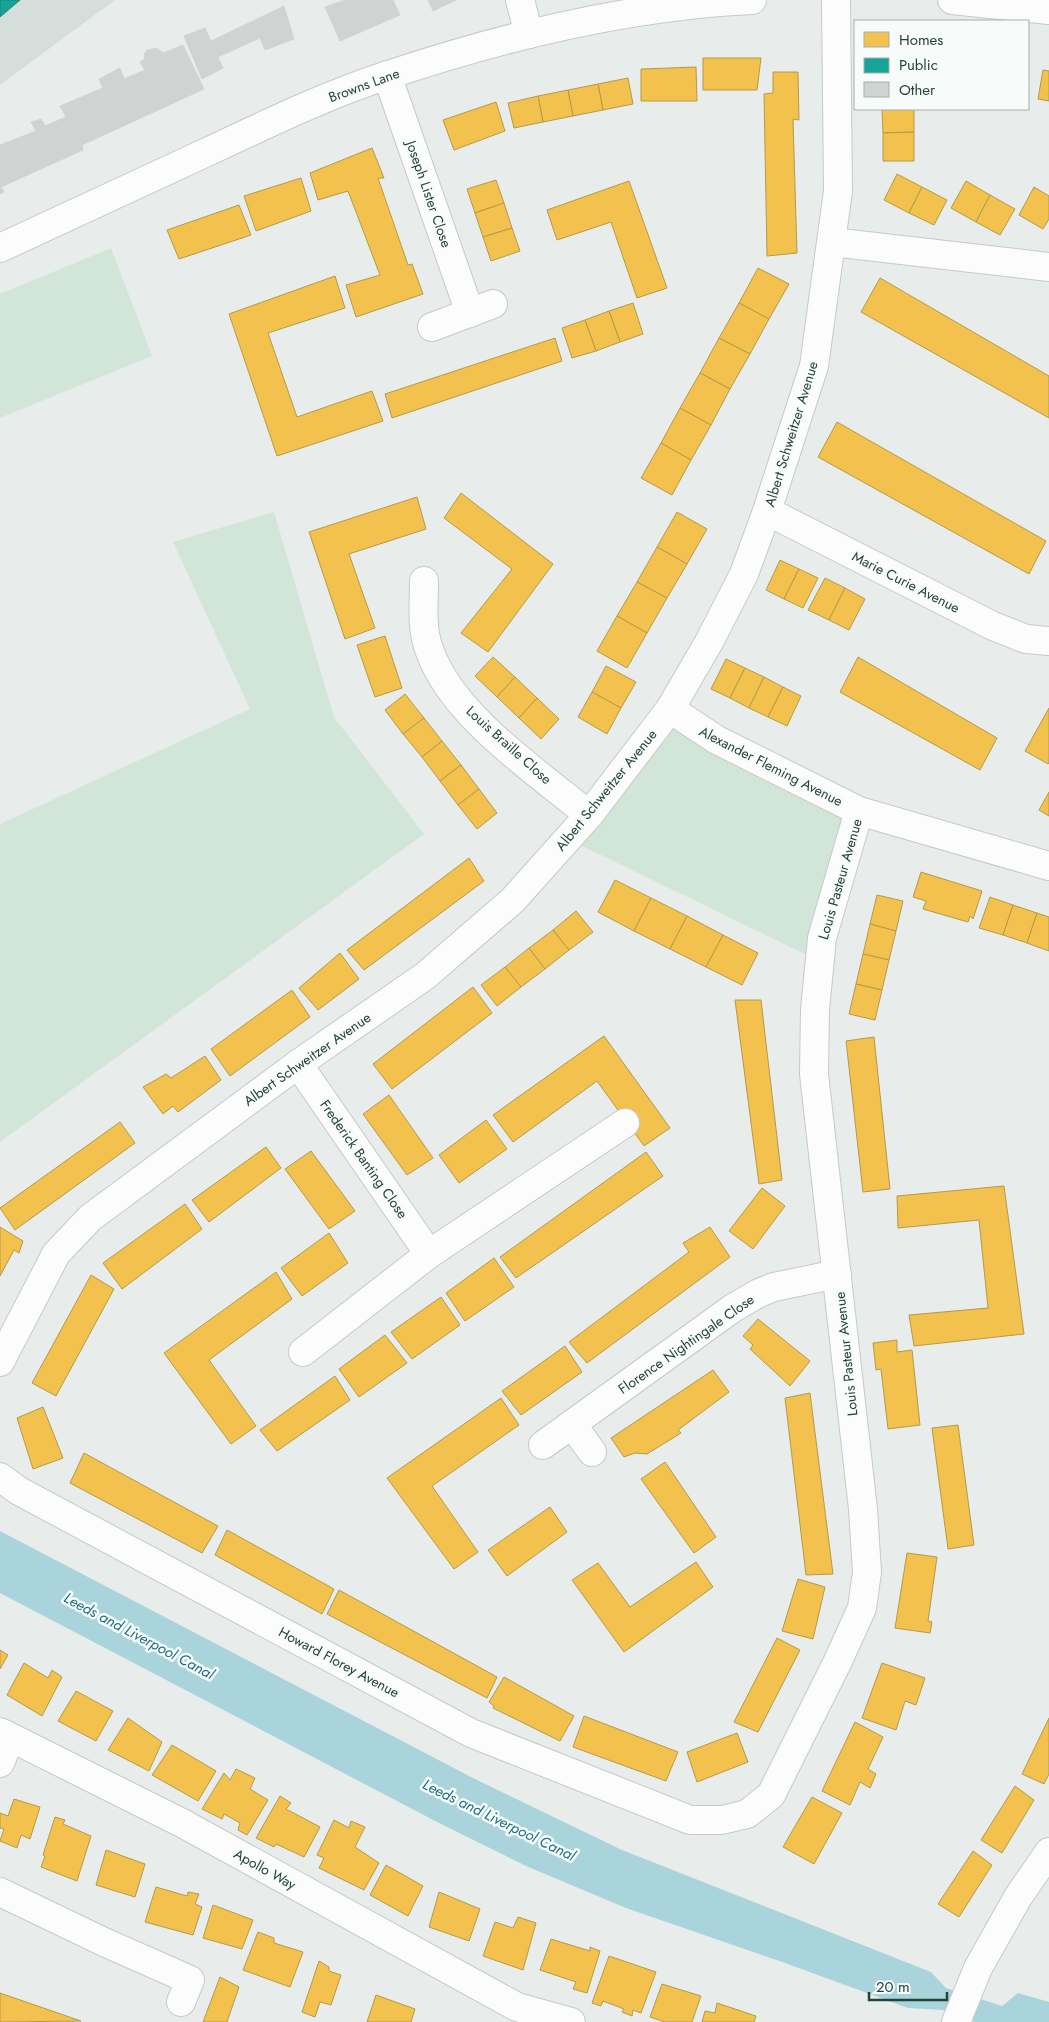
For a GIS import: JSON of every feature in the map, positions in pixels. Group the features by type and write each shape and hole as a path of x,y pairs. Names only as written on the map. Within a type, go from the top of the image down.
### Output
{"street":[{"path":"520,0 529,34"},
{"name":"Browns Lane","path":"0,248 292,112 387,75 529,34 596,18 729,1 752,0"},
{"name":"Albert Schweitzer Avenue","path":"0,1362 56,1254 90,1218 298,1064 425,976 513,900 590,815 670,710 709,642 744,574 767,511 814,366 838,191 836,0"},
{"path":"952,0 1049,10"},
{"name":"Joseph Lister Close","path":"387,75 482,309 432,326"},
{"path":"832,242 1049,267"},
{"name":"Marie Curie Avenue","path":"767,511 994,626 1026,640 1049,641"},
{"name":"Louis Braille Close","path":"424,581 424,631 429,650 443,681 474,718 505,746 590,815"},
{"name":"Alexander Fleming Avenue","path":"670,710 717,740 859,811 1049,866"},
{"name":"Louis Pasteur Avenue","path":"690,1820 722,1820 747,1814 771,1796 862,1608 867,1572 863,1509 814,1074 815,1010 822,938 859,811"},
{"name":"Frederick Banting Close","path":"298,1064 430,1254"},
{"path":"303,1352 430,1254 625,1123"},
{"name":"Florence Nightingale Close","path":"543,1445 733,1308 758,1293 774,1287 837,1274"},
{"path":"572,1424 592,1452"},
{"name":"Howard Florey Avenue","path":"0,1477 18,1491 471,1733 690,1820"},
{"name":"Apollo Way","path":"0,1763 5,1735 182,1823 514,2014 570,2022"},
{"path":"956,2022 978,1968 1018,1897 1049,1852"},
{"path":"0,1892 104,1942 190,1980 181,2002"}],"shaded area":[{"path":"0,0 115,0 0,85"}],"green space":[{"path":"111,248 152,356 0,418 0,294"},
{"path":"274,512 334,717 424,834 0,1142 0,824 250,709 173,542"},
{"path":"670,716 850,813 815,959 572,841"}],"water":[{"name":"Leeds and Liverpool Canal","path":"0,1531 473,1778 622,1850 931,1972 946,1988 1002,2006 1018,1993 1049,2002 1049,2022 975,2022 944,2010 908,2008 626,1908 526,1866 439,1823 0,1593"}],"building: Homes":[{"path":"703,58 761,58 757,90 703,90"},
{"path":"696,67 697,101 641,101 641,69"},
{"path":"1043,70 1049,71 1049,101 1038,99"},
{"path":"773,72 798,72 799,120 793,119 797,253 767,256 764,94 773,93"},
{"path":"628,78 633,104 603,110 598,84"},
{"path":"598,84 603,110 573,116 568,90"},
{"path":"568,90 573,116 543,122 538,96"},
{"path":"538,96 543,122 514,128 508,103"},
{"path":"496,102 505,131 454,150 443,120"},
{"path":"882,110 914,110 914,132 883,133"},
{"path":"914,132 914,161 883,161 883,133"},
{"path":"372,148 384,178 378,178 408,265 412,264 423,294 356,317 346,285 380,275 348,191 318,200 310,173"},
{"path":"897,174 922,187 909,213 884,200"},
{"path":"301,178 311,211 256,231 244,196"},
{"path":"496,180 504,203 475,213 467,189"},
{"path":"629,181 667,288 637,298 611,222 557,240 547,210"},
{"path":"966,181 990,195 976,222 951,208"},
{"path":"922,187 947,200 934,225 909,213"},
{"path":"1034,187 1049,196 1049,219 1043,229 1019,215"},
{"path":"990,195 1015,209 1000,235 976,222"},
{"path":"504,203 512,228 483,237 475,213"},
{"path":"239,205 251,235 179,259 167,230"},
{"path":"512,228 520,251 491,261 483,237"},
{"path":"758,268 789,284 769,319 739,303"},
{"path":"335,276 345,308 268,333 297,417 372,391 383,421 277,456 229,314"},
{"path":"880,278 1049,376 1049,418 861,312"},
{"path":"633,303 643,334 620,342 609,311"},
{"path":"739,303 769,319 750,354 719,338"},
{"path":"609,311 620,342 596,351 585,320"},
{"path":"585,320 596,351 572,358 562,328"},
{"path":"555,338 562,361 392,418 385,394"},
{"path":"719,338 750,354 730,389 700,373"},
{"path":"700,373 730,389 711,425 680,408"},
{"path":"680,408 711,425 691,460 661,443"},
{"path":"837,422 1046,541 1029,574 818,457"},
{"path":"661,443 691,460 672,495 641,478"},
{"path":"461,493 553,564 488,652 461,633 512,569 444,518"},
{"path":"417,497 426,529 349,554 375,628 345,639 309,532"},
{"path":"677,512 707,529 687,564 657,547"},
{"path":"657,547 687,564 667,598 637,582"},
{"path":"780,560 799,569 784,599 766,590"},
{"path":"799,569 818,578 803,608 784,599"},
{"path":"825,578 845,588 829,620 808,610"},
{"path":"637,582 667,598 647,633 617,616"},
{"path":"845,588 865,599 849,630 829,620"},
{"path":"617,616 647,633 627,668 597,651"},
{"path":"385,636 402,688 375,697 357,645"},
{"path":"493,657 515,677 497,697 475,676"},
{"path":"858,657 997,738 980,770 840,692"},
{"path":"726,659 745,668 730,698 711,689"},
{"path":"606,666 636,682 621,708 592,692"},
{"path":"745,668 764,677 749,708 730,698"},
{"path":"515,677 537,698 519,718 497,697"},
{"path":"764,677 783,687 768,717 749,708"},
{"path":"783,687 801,696 787,726 768,717"},
{"path":"592,692 621,708 607,734 578,717"},
{"path":"405,694 424,718 403,734 385,710"},
{"path":"537,698 559,719 541,739 519,718"},
{"path":"1049,708 1049,763 1048,764 1025,751"},
{"path":"424,718 442,741 422,757 403,734"},
{"path":"442,741 461,765 440,781 422,757"},
{"path":"461,765 479,789 458,805 440,781"},
{"path":"479,789 497,813 477,829 458,805"},
{"path":"1049,792 1049,816 1039,810"},
{"path":"469,858 484,881 364,970 347,950"},
{"path":"921,872 982,891 973,919 970,916 968,922 923,909 926,901 913,897"},
{"path":"615,880 651,898 634,931 598,912"},
{"path":"877,895 903,901 896,931 870,924"},
{"path":"990,897 1013,905 1003,935 979,928"},
{"path":"651,898 687,916 670,949 634,931"},
{"path":"1013,905 1037,913 1027,943 1003,935"},
{"path":"576,911 593,932 569,950 553,930"},
{"path":"1037,913 1049,917 1049,951 1027,943"},
{"path":"687,916 723,935 706,967 670,949"},
{"path":"870,924 896,931 889,960 863,954"},
{"path":"553,930 569,950 545,969 529,948"},
{"path":"723,935 758,953 742,985 706,967"},
{"path":"529,948 545,969 521,987 505,967"},
{"path":"340,953 359,979 318,1010 299,988"},
{"path":"863,954 889,960 882,990 856,984"},
{"path":"505,967 521,987 497,1006 481,985"},
{"path":"856,984 882,990 875,1020 849,1014"},
{"path":"473,987 492,1013 392,1089 373,1064"},
{"path":"292,990 310,1017 230,1076 211,1049"},
{"path":"735,1000 761,1000 782,1180 759,1184"},
{"path":"604,1036 670,1128 644,1146 597,1081 513,1142 493,1115"},
{"path":"874,1037 890,1189 863,1192 846,1041"},
{"path":"205,1056 221,1080 178,1112 173,1106 163,1114 143,1087 166,1074 171,1078"},
{"path":"389,1095 433,1158 407,1175 363,1114"},
{"path":"486,1120 507,1149 459,1183 439,1155"},
{"path":"120,1122 135,1143 15,1230 0,1208"},
{"path":"266,1147 281,1168 209,1222 192,1200"},
{"path":"311,1151 355,1211 329,1229 285,1169"},
{"path":"646,1152 663,1176 516,1278 500,1257"},
{"path":"1004,1186 1024,1334 914,1346 909,1315 988,1308 979,1220 898,1228 897,1196"},
{"path":"762,1188 785,1206 753,1249 729,1231"},
{"path":"185,1204 202,1229 122,1289 103,1263"},
{"path":"0,1227 23,1241 19,1253 14,1250 0,1276"},
{"path":"710,1227 730,1257 587,1363 569,1342 689,1252 683,1243"},
{"path":"329,1233 348,1263 302,1296 281,1268"},
{"path":"494,1258 514,1287 465,1321 446,1293"},
{"path":"276,1272 292,1299 209,1360 256,1426 231,1444 164,1353"},
{"path":"91,1275 114,1289 56,1396 32,1383"},
{"path":"441,1297 460,1325 412,1359 391,1332"},
{"path":"758,1319 810,1361 790,1386 750,1349 753,1345 743,1336"},
{"path":"385,1335 407,1363 359,1397 339,1369"},
{"path":"897,1340 897,1352 912,1350 920,1425 888,1429 881,1369 876,1370 873,1343"},
{"path":"565,1346 582,1372 521,1415 502,1391"},
{"path":"713,1370 729,1392 678,1430 681,1433 647,1454 635,1453 624,1457 611,1438"},
{"path":"335,1376 350,1400 277,1451 260,1430"},
{"path":"810,1393 833,1574 806,1575 785,1398"},
{"path":"501,1398 519,1425 432,1486 478,1552 454,1569 387,1478"},
{"path":"43,1407 63,1458 33,1469 17,1418"},
{"path":"958,1425 974,1545 948,1549 932,1428"},
{"path":"84,1453 218,1526 202,1553 70,1483"},
{"path":"665,1462 716,1537 694,1553 641,1479"},
{"path":"550,1507 567,1532 507,1576 488,1550"},
{"path":"227,1530 334,1589 322,1614 215,1555"},
{"path":"907,1553 937,1557 928,1621 932,1622 930,1633 895,1628"},
{"path":"696,1562 713,1587 624,1652 572,1580 598,1563 630,1607"},
{"path":"798,1579 825,1587 813,1639 782,1631"},
{"path":"339,1590 497,1677 487,1698 327,1614"},
{"path":"777,1638 800,1650 758,1732 734,1722"},
{"path":"0,1650 8,1655 0,1669"},
{"path":"24,1663 48,1678 52,1670 62,1677 42,1716 7,1695"},
{"path":"882,1663 925,1678 916,1705 905,1701 896,1730 862,1718"},
{"path":"504,1677 574,1716 560,1741 493,1708 494,1706 489,1702"},
{"path":"76,1691 113,1711 96,1741 58,1721"},
{"path":"584,1716 678,1752 666,1781 573,1747"},
{"path":"128,1718 162,1742 149,1771 108,1750"},
{"path":"1049,1718 1049,1774 1044,1784 1022,1774"},
{"path":"855,1722 883,1737 868,1769 876,1774 870,1788 860,1782 850,1805 822,1791"},
{"path":"737,1733 748,1762 697,1782 687,1752"},
{"path":"172,1745 216,1771 198,1801 152,1775"},
{"path":"236,1769 255,1778 250,1789 268,1800 247,1835 238,1830 240,1823 224,1814 222,1819 202,1809 224,1773 230,1780"},
{"path":"1015,1786 1034,1800 1002,1853 981,1840"},
{"path":"280,1796 291,1803 286,1809 320,1827 304,1857 276,1844 274,1847 256,1838"},
{"path":"812,1797 842,1813 814,1864 783,1847"},
{"path":"14,1799 40,1807 30,1839 21,1835 17,1848 0,1841 4,1829 0,1828 0,1813 8,1816"},
{"path":"55,1817 65,1820 63,1824 91,1836 77,1881 41,1867"},
{"path":"334,1820 349,1828 351,1821 365,1827 355,1847 379,1863 364,1890 319,1868 324,1858 317,1855"},
{"path":"106,1850 145,1864 135,1897 96,1885"},
{"path":"973,1851 992,1865 959,1917 938,1904"},
{"path":"386,1865 423,1886 408,1916 370,1895"},
{"path":"156,1887 187,1896 188,1892 199,1894 195,1904 202,1907 193,1935 145,1922"},
{"path":"439,1892 480,1909 469,1941 429,1927"},
{"path":"213,1905 253,1920 242,1949 203,1938"},
{"path":"518,1917 536,1923 523,1970 483,1956 495,1922 513,1928"},
{"path":"258,1932 274,1938 274,1943 303,1952 290,1987 243,1970"},
{"path":"551,1939 590,1951 590,1947 600,1951 587,1993 573,1989 576,1982 540,1970"},
{"path":"609,1956 656,1972 641,2013 633,2010 632,2016 622,2012 624,2009 603,2001 601,2006 592,2003"},
{"path":"319,1961 329,1967 329,1971 341,1975 331,2005 320,2002 315,2017 302,2012"},
{"path":"220,1977 239,1987 227,2022 203,2022"},
{"path":"662,1984 701,1996 692,2022 665,2022 650,2017"},
{"path":"0,1993 81,2021 0,2022"},
{"path":"376,1995 415,2009 411,2022 367,2022"},
{"path":"717,2003 756,2016 754,2022 702,2022 705,2011 715,2013"}],"building: Public":[{"path":"0,0 20,0 0,17"}],"building: Other":[{"path":"345,0 393,0 400,15 340,41 325,7"},
{"path":"428,0 456,0 433,11"},
{"path":"284,6 294,39 265,50 260,38 218,57 223,68 202,79 184,36 205,28 211,41"},
{"path":"183,45 204,89 82,145 83,150 1,187 4,192 0,194 0,145 36,131 31,122 41,119 45,126 66,117 60,106 103,88 99,79 120,68 124,79 145,70 140,62 145,59 144,54 147,50 157,48 163,53"}]}
